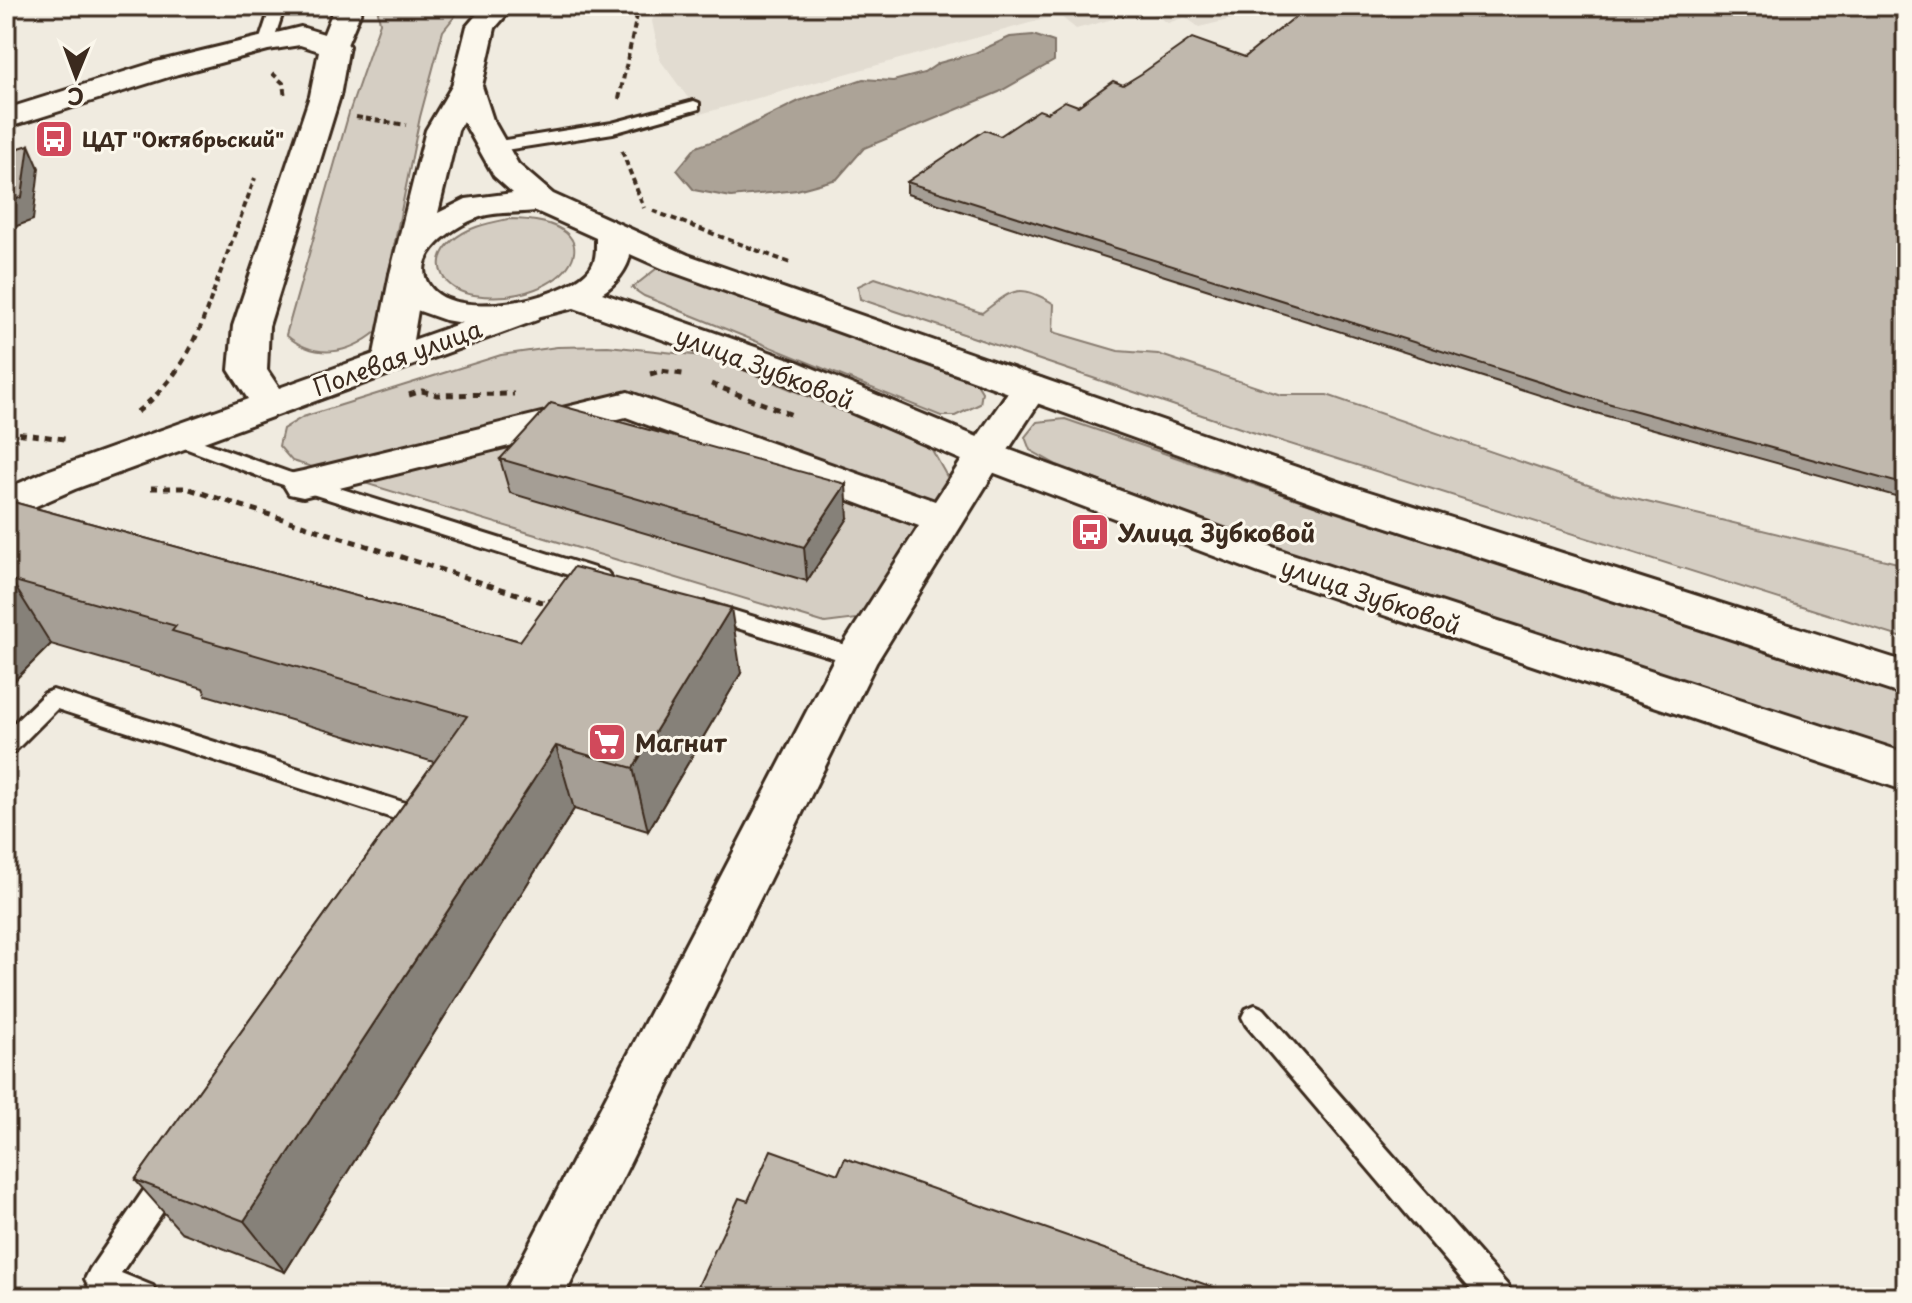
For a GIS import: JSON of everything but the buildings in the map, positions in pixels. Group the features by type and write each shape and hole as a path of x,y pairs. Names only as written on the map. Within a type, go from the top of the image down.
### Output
{"main road":[{"path":"270,403 248,370 251,326 319,111 334,46 349,6"},
{"path":"391,360 409,262 442,130 467,86 481,26 500,6"},
{"path":"6,119 167,68 266,56 301,36 334,46"},
{"path":"467,86 478,120 505,169 541,201 676,262 1337,496 1906,679"},
{"path":"409,262 437,226 478,206 541,201"},
{"path":"409,262 422,299 437,307 466,314 524,312 575,296 611,268 617,251 613,235"},
{"name":"улица Зубковой","path":"575,296 785,370 985,455 1274,563 1906,772"},
{"name":"Полевая улица","path":"6,505 61,480 524,312"},
{"path":"532,1297 857,657 1030,387"},
{"path":"303,484 628,404 945,520"}],"lane":[{"path":"266,56 278,6"},
{"path":"493,147 613,128 694,106"},
{"path":"176,438 303,484 620,583"},
{"path":"688,604 857,657"},
{"path":"6,746 53,699 415,816 397,842"},
{"path":"1255,1017 1497,1297"},
{"path":"142,1297 100,1279 181,1160"}],"path":[{"path":"639,6 613,128 641,207 752,246 804,269"},
{"path":"266,56 283,83 285,100"},
{"path":"319,111 442,130"},
{"path":"128,419 157,396 181,367 198,333 255,177"},
{"path":"6,432 68,440"},
{"path":"140,488 186,488 545,603 620,583"}],"shaded area":[{"path":"377,6 463,6 443,31 420,117 377,331 355,345 320,351 297,343 286,335 349,113 380,23"},
{"path":"658,6 1227,6 1219,9 1232,19 1199,27 1185,17 1168,23 1146,10 1076,29 1059,15 700,114 660,60 652,21"},
{"path":"1033,35 1054,42 1054,61 999,92 864,148 837,179 797,190 731,197 694,190 677,170 696,147 728,136 799,101 863,79 893,81 924,73 939,63 975,53 1010,37"},
{"path":"508,219 545,223 566,233 574,247 570,262 557,277 535,289 507,296 474,295 447,282 442,275 440,259 452,241 471,229"},
{"path":"666,268 974,379 982,392 980,404 955,416 941,416 644,296 632,288 656,269"},
{"path":"875,278 982,313 1008,294 1032,293 1054,304 1053,332 1118,351 1158,354 1281,395 1327,395 1614,494 1906,565 1906,639 1246,430 860,299 858,286"},
{"path":"608,346 713,357 931,448 950,482 864,618 825,623 292,461 279,446 283,429 303,417 501,355 557,347"},
{"path":"1065,419 1334,512 1906,694 1906,752 1291,553 1057,465 1030,450 1025,437 1037,422"}],"place":[{"name":"ЦДТ \"Октябрьский\"","path":"54,139"},
{"name":"Улица Зубковой","path":"1090,532"},
{"name":"Магнит","path":"607,742"}]}
